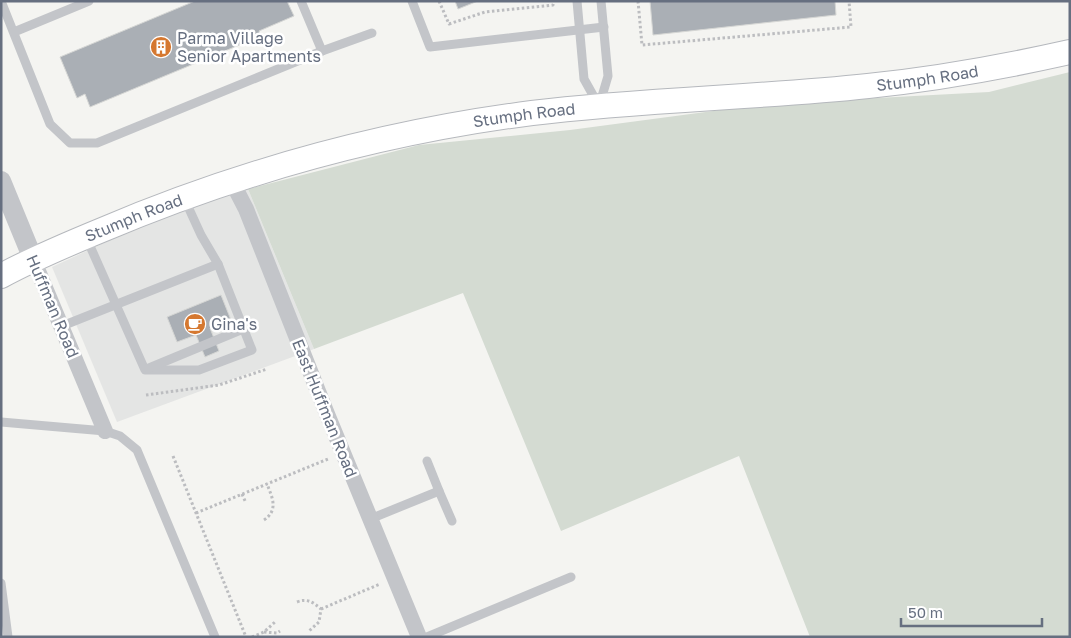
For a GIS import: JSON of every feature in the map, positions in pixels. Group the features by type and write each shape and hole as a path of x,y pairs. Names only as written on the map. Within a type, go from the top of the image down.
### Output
{"main road":[{"name":"Stumph Road","path":"1,276 33,259 86,236 231,180 341,150 410,134 506,117 600,106 867,86 945,76 1070,52"}],"street":[{"name":"East Huffman Road","path":"231,180 246,209 343,453 419,637"},
{"name":"Huffman Road","path":"1,181 105,431"}],"lane":[{"path":"2,1 50,124 70,143 97,143 322,51 372,33"},
{"path":"14,32 89,1"},
{"path":"301,1 322,51"},
{"path":"412,1 430,47 604,27"},
{"path":"577,1 584,79 600,106"},
{"path":"600,106 608,76 601,1"},
{"path":"145,370 199,370 252,350 218,264 201,235 184,197"},
{"path":"86,236 145,370"},
{"path":"62,326 218,264"},
{"path":"145,370 244,329"},
{"path":"1,422 105,431 120,436 137,450 215,637"},
{"path":"427,461 452,522"},
{"path":"370,519 439,491"},
{"path":"427,637 571,577"},
{"path":"1,583 8,637"}],"path":[{"path":"440,1 449,24 485,12 553,5 553,1"},
{"path":"542,1 543,6"},
{"path":"638,1 642,45 851,27 849,1"},
{"path":"146,395 219,385 267,369"},
{"path":"196,512 343,453"},
{"path":"173,456 246,637"},
{"path":"264,520 271,513 273,504 267,484"},
{"path":"242,494 246,503"},
{"path":"321,609 395,578"},
{"path":"297,602 306,600 315,603 321,609"},
{"path":"309,631 319,622 321,609"},
{"path":"252,637 264,632 275,622"},
{"path":"264,632 276,633 280,631"}],"shaded area":[{"path":"1070,72 1070,637 810,637 739,456 561,531 463,293 314,349 248,189 419,145 570,130 765,104 989,92"},
{"path":"248,189 314,349 117,422 52,267 134,229 200,203"}],"building":[{"name":"Parma Village Senior Apartments","path":"195,1 287,1 294,16 259,31 261,36 90,107 85,94 77,98 60,57"},
{"path":"455,1 478,1 458,9"},
{"path":"650,1 835,1 836,15 653,35"},
{"name":"Gina's","path":"221,295 231,320 210,328 219,351 205,357 196,335 177,342 167,317"}],"place":[{"name":"Parma Village Senior Apartments","path":"161,47"},
{"name":"Gina's","path":"195,324"}]}
